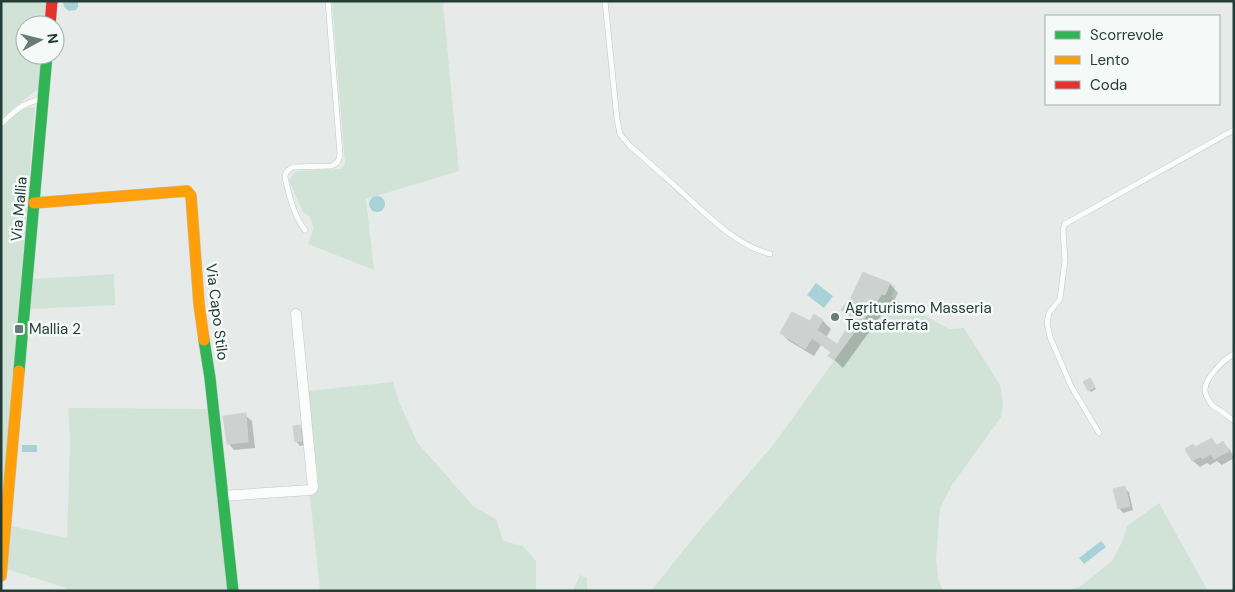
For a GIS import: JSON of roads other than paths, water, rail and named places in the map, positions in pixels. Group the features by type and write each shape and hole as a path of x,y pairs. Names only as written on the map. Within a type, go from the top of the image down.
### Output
{"street":[{"path":"51,15 52,1"},
{"name":"Via Mallia","path":"1,576 46,65"},
{"name":"Via Capo Stilo","path":"34,203 187,191 191,196 198,304 210,378 233,591"},
{"path":"222,496 310,490 313,488 296,314"}],"lane":[{"path":"305,230 294,212 285,174 288,169 293,167 330,166 336,164 340,154 328,1"},
{"path":"605,1 620,134 630,146 712,220 749,246 770,254"},
{"path":"1,124 19,107 44,98"},
{"path":"1100,433 1071,386 1050,337 1047,322 1050,313 1060,299 1065,260 1063,230 1066,224 1234,130"},
{"path":"1234,354 1217,368 1208,382 1205,391 1214,407 1234,421"}],"water":[{"path":"63,1 78,1 78,7 76,10 69,11 64,7"},
{"path":"377,196 385,204 377,212 369,204"},
{"path":"816,283 833,296 824,308 807,295"},
{"path":"22,445 37,445 37,452 22,452"},
{"path":"1101,541 1106,547 1084,564 1079,558"}],"place":[{"name":"Agriturismo Masseria Testaferrata","path":"835,317"},
{"name":"Mallia 2","path":"19,329"}]}
